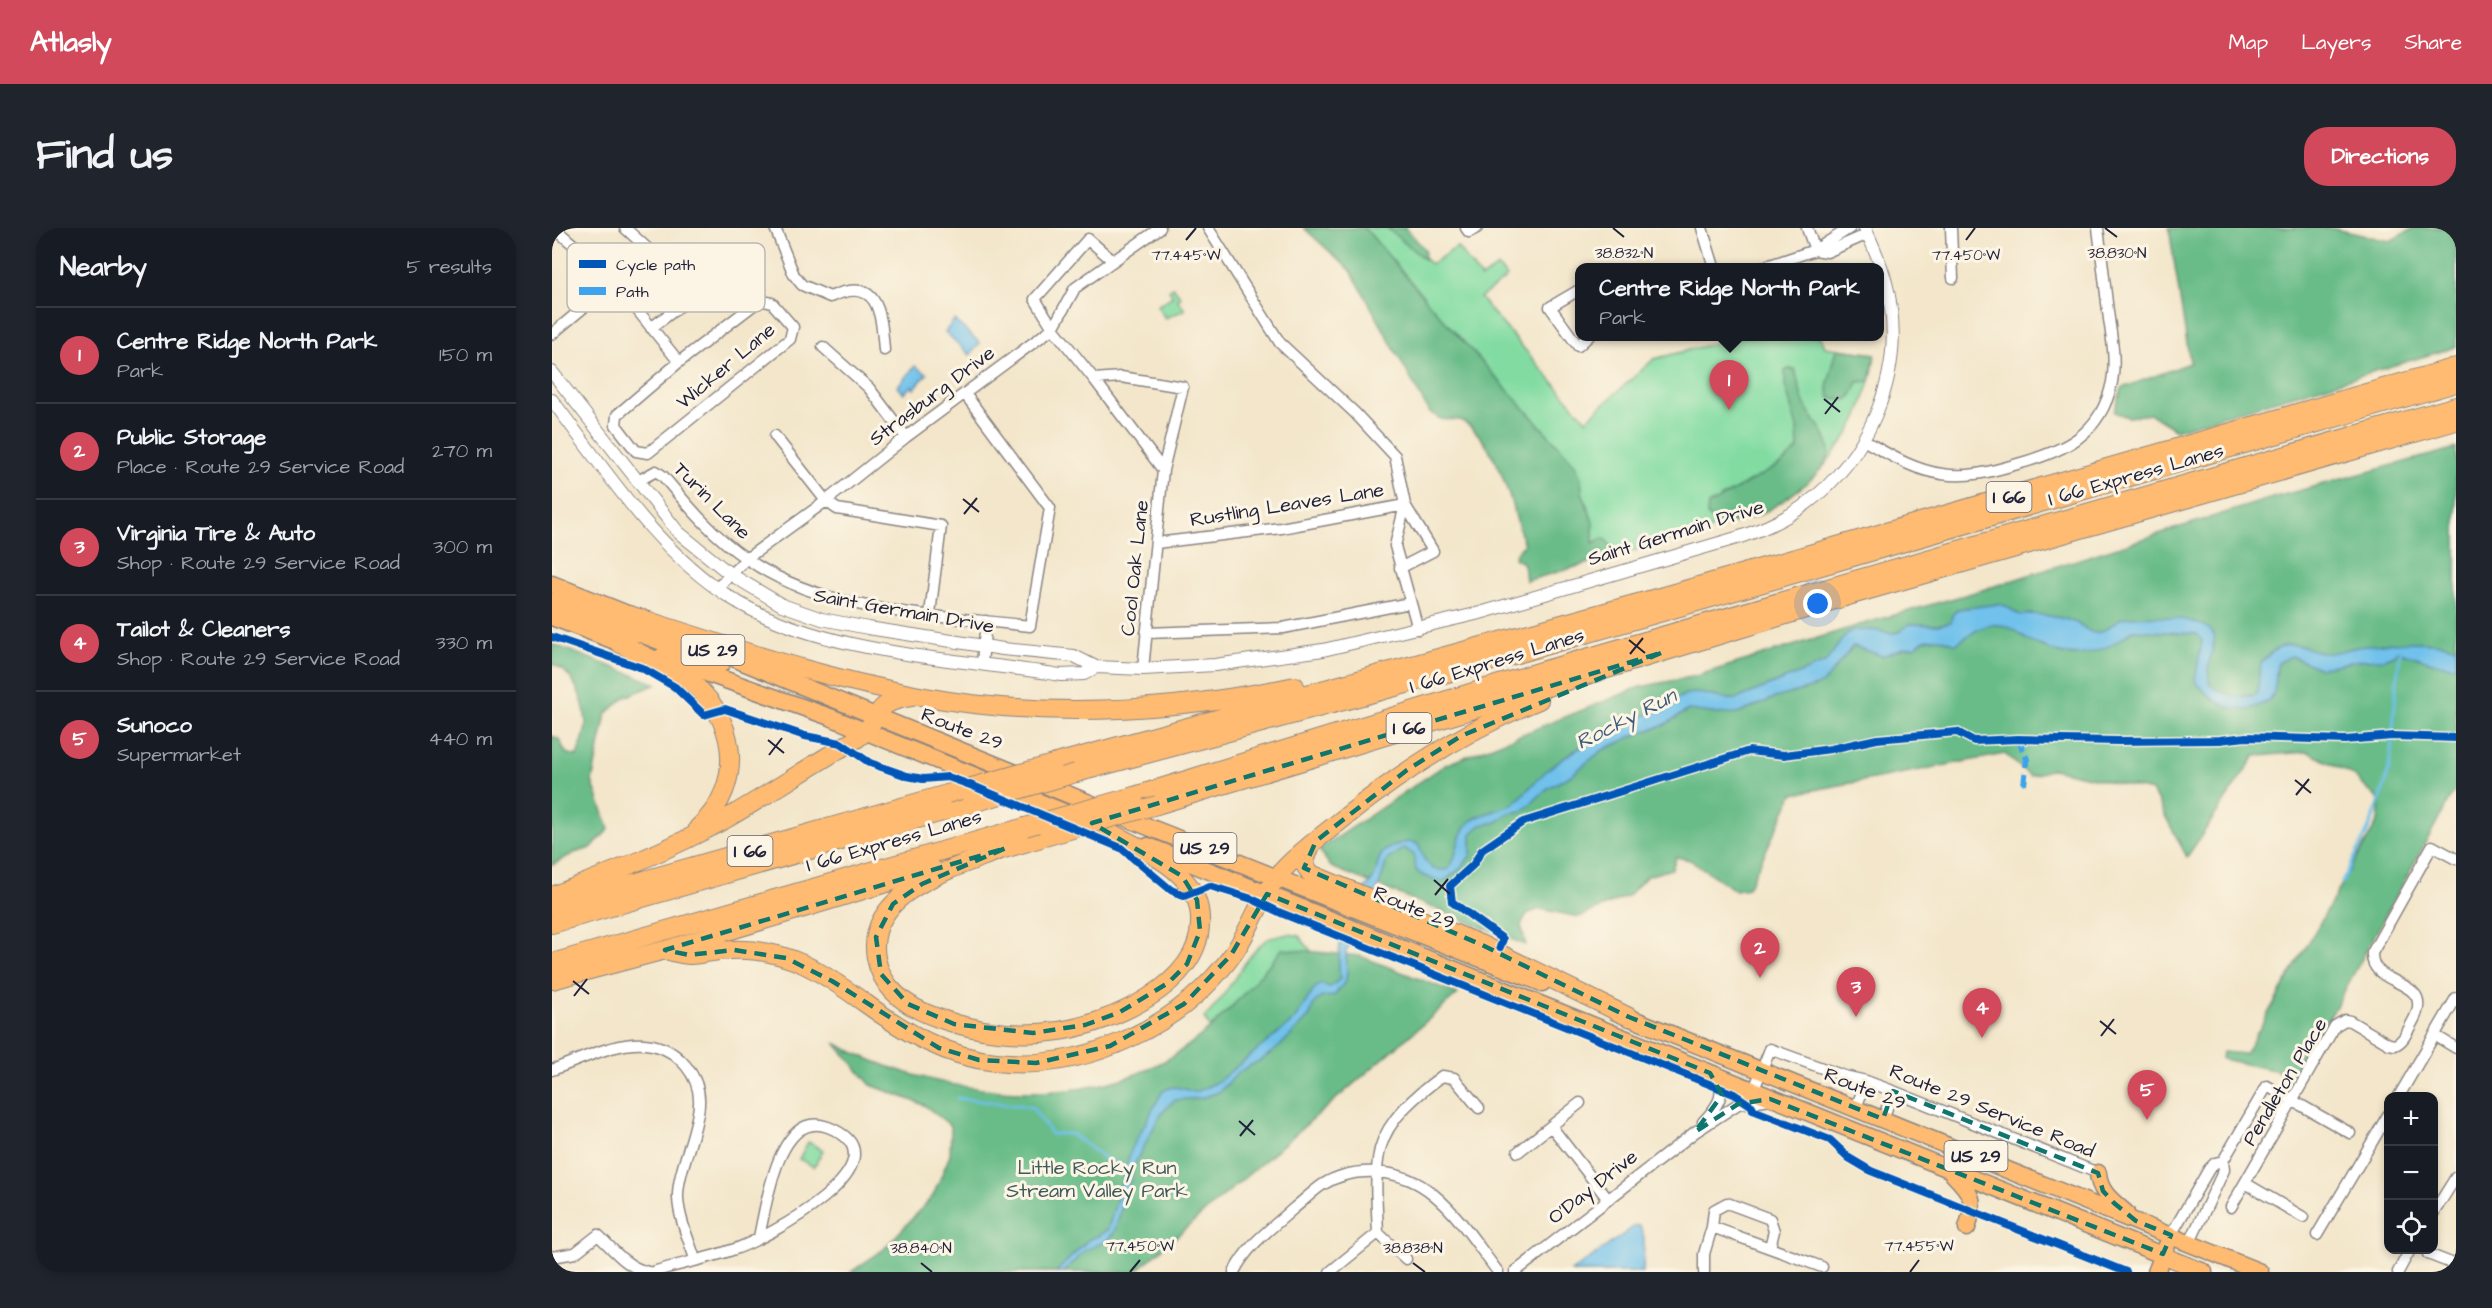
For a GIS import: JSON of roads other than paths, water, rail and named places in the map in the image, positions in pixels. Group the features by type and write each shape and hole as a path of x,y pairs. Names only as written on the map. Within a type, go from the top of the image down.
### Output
{"highway":[{"name":"I 66","path":"552,907 1179,728 1350,684 1887,533 2456,367"},
{"name":"I 66 Express Lanes","path":"552,924 1076,773 1503,658 2456,383"},
{"name":"I 66 Express Lanes","path":"552,963 1134,796 1569,662 2456,406"},
{"name":"I 66","path":"552,980 665,950 1157,805 1661,652 2456,421"},
{"path":"630,615 778,663 920,696 996,706 1093,711 1144,709 1258,694 1316,682 1350,684"},
{"path":"619,643 685,678 707,701 724,726 731,759 727,786 719,804 708,818 678,844"},
{"path":"665,950 689,955 734,950 763,952 786,958 803,964 832,981 914,1036 939,1048 979,1060 1036,1063 1075,1057 1110,1046 1153,1025 1203,988 1232,955 1278,877 1311,845 1407,770 1461,735 1517,708 1661,652"},
{"path":"552,896 678,844 741,810 871,724 889,701 920,696"},
{"path":"1006,848 922,884 893,904 880,922 876,937 876,955 881,974 894,993 908,1004 924,1013 954,1024 1007,1033 1060,1031 1085,1025 1120,1012 1168,983 1180,972 1193,954 1200,931 1197,900 1182,876 1168,865 1094,824"},
{"path":"1311,845 1304,861 1306,870 1340,894 1398,918 1482,945 1629,1017"}],"main road":[{"name":"Route 29","path":"552,584 797,685 871,724 1094,824 1770,1099 2163,1254 2178,1267 2204,1272"},
{"path":"552,601 716,663 797,685"},
{"name":"Route 29","path":"552,617 619,643 871,724 1278,877 1340,894"},
{"name":"Route 29","path":"1629,1017 2259,1272"},
{"path":"1948,1169 1966,1187 1972,1198 1973,1210 1967,1228"},
{"path":"2056,1189 2085,1187 2098,1173"},
{"path":"2098,1173 2098,1181 2103,1191 2136,1221"},
{"path":"2156,1272 2171,1235"},
{"path":"2178,1267 2189,1244"}],"street":[{"path":"554,228 571,243"},
{"path":"625,228 642,243"},
{"path":"775,228 794,275 802,285 830,297 852,290 864,292 875,301 880,312 884,350"},
{"name":"Strasburg Drive","path":"717,588 746,559 1053,328 1076,288 1160,228"},
{"path":"1208,228 1280,343 1355,413 1395,456 1405,505 1395,546 1418,629"},
{"path":"1466,228 1469,232 1477,228"},
{"path":"1702,228 1713,263"},
{"path":"1807,228 1815,250"},
{"path":"1776,263 1815,250 1850,228"},
{"path":"1951,228 1953,278"},
{"path":"1863,440 1920,469 1943,474 1968,475 1992,471 2050,455 2081,436 2093,423 2106,401 2114,368 2098,228"},
{"path":"1815,250 1827,252 1866,231"},
{"name":"Saint Germain Drive","path":"1866,231 1879,263"},
{"path":"1113,261 1088,239 1035,299 1053,328 1163,470"},
{"name":"Saint Germain Drive","path":"552,372 678,532 730,574 782,605 822,619 984,646 1074,656 1096,667 1143,669 1215,665 1323,650 1480,613 1762,529 1792,514 1818,494 1847,464 1863,440 1883,394 1892,338 1890,303 1884,276"},
{"path":"1575,292 1550,307 1578,346 1584,341"},
{"name":"Wicker Lane","path":"744,312 679,362 617,415 616,425 636,451 648,453 790,339 793,327 772,303 765,301"},
{"path":"552,334 578,312"},
{"path":"638,312 679,362"},
{"path":"651,328 671,312"},
{"path":"823,347 869,388 906,437"},
{"name":"Cool Oak Lane","path":"1094,379 1121,377 1183,387 1163,470 1143,669"},
{"name":"Turin Lane","path":"638,481 656,471 705,524 746,559 776,577 809,591 870,606 1030,626 1050,508 964,394"},
{"name":"Saint Germain Drive","path":"552,400 646,522 677,554 717,588 749,609 792,627 838,642 1061,675 1084,674 1096,667"},
{"path":"775,436 826,501 837,509 941,526 930,614"},
{"name":"Rustling Leaves Lane","path":"1156,543 1281,528 1405,505 1433,551 1400,568"},
{"path":"1146,633 1284,628 1410,603"},
{"path":"982,663 987,621"},
{"name":"Pendleton Place","path":"2231,1207 2335,1026 2350,1021 2395,1045 2403,1039 2420,1009 2416,995 2376,969 2371,961 2372,952 2432,846 2456,859"},
{"path":"2402,1092 2456,998"},
{"path":"2436,1036 2456,1048"},
{"path":"552,1070 623,1044 641,1043 661,1046 678,1056 693,1074 699,1089 699,1105 678,1195 680,1212 695,1259"},
{"name":"Route 29 Service Road","path":"1762,1071 1770,1049 1893,1091 2098,1173"},
{"path":"1753,1092 1762,1071"},
{"name":"O'Day Drive","path":"1695,1132 1718,1107 1722,1095 1720,1086 1710,1073"},
{"path":"1406,1259 1378,1233 1380,1148 1395,1120 1417,1096 1442,1076 1454,1078 1479,1108"},
{"path":"1856,1108 1866,1081"},
{"path":"2189,1244 2224,1170 2223,1161 2267,1086 2350,1133"},
{"path":"1883,1119 1893,1091"},
{"name":"O'Day Drive","path":"1515,1272 1607,1198 1695,1132 1738,1104 1770,1099"},
{"path":"1518,1152 1580,1103"},
{"path":"2318,1235 2384,1122"},
{"path":"653,1272 734,1250 759,1237 815,1204 842,1182 852,1167 855,1154 848,1140 835,1130 820,1124 809,1126 797,1133 776,1161 759,1237"},
{"path":"1551,1126 1607,1198"},
{"path":"2171,1235 2209,1169 2215,1162 2223,1161"},
{"path":"1234,1272 1254,1243 1323,1184 1341,1176 1378,1172 1403,1177 1434,1195 1449,1210 1498,1272"},
{"path":"2438,1204 2456,1177"},
{"path":"2246,1183 2303,1217"},
{"path":"1704,1272 1704,1254 1712,1227 1714,1210 1727,1203 1770,1219 1774,1231 1770,1246"},
{"path":"1712,1227 1822,1266"},
{"path":"1330,1272 1378,1233"},
{"path":"552,1257 575,1253 598,1235 630,1265 648,1272"},
{"path":"2398,1272 2408,1254"},
{"path":"2428,1254 2456,1265"}],"water":[{"path":"954,320 980,343 970,355 945,332"},
{"path":"915,366 927,374 914,389 912,386 904,393 897,387"},
{"name":"Rocky Run","path":"1998,604 2006,606 2019,615 2043,615 2069,620 2094,633 2103,631 2120,619 2132,617 2172,618 2199,624 2214,635 2209,662 2210,684 2220,691 2245,697 2257,694 2259,671 2263,661 2275,650 2288,645 2328,653 2383,644 2432,643 2456,647 2456,666 2402,653 2401,648 2395,655 2383,659 2362,660 2319,668 2291,656 2278,663 2274,691 2270,699 2258,706 2239,709 2222,705 2195,680 2202,641 2197,634 2133,630 2101,649 2078,655 2054,651 2032,643 2008,627 1992,625 1977,630 1956,644 1940,638 1924,640 1915,647 1904,648 1882,656 1853,646 1826,680 1817,686 1772,699 1740,713 1718,714 1688,710 1663,726 1642,732 1603,750 1570,776 1548,788 1523,811 1509,813 1497,822 1481,825 1471,834 1471,855 1460,869 1444,881 1422,875 1416,870 1414,855 1404,848 1387,860 1378,889 1362,905 1350,932 1350,945 1346,951 1347,975 1345,982 1334,996 1322,997 1314,1003 1310,1016 1279,1047 1240,1071 1219,1092 1202,1098 1175,1100 1169,1105 1160,1116 1136,1161 1114,1233 1106,1241 1084,1251 1064,1272 1056,1272 1089,1239 1108,1229 1131,1150 1162,1092 1174,1087 1196,1092 1217,1082 1294,1020 1315,988 1321,984 1330,987 1340,979 1339,958 1343,925 1351,904 1371,882 1384,851 1402,843 1415,843 1418,844 1425,860 1433,869 1447,870 1454,860 1463,830 1472,820 1515,802 1546,771 1575,750 1684,695 1700,693 1736,699 1825,663 1846,634 1853,630 1899,632 1909,624 1937,625 1951,622 1952,615 1958,609"},
{"path":"1635,1226 1640,1226 1644,1237 1643,1272 1571,1272"}],"waterway":[{"path":"2342,883 2381,798 2389,768 2401,648"},
{"path":"957,1098 1032,1107 1051,1134 1071,1134 1104,1158 1128,1169"}],"place":[{"name":"Centre Ridge North Park","path":"1729,410"},
{"name":"Public Storage","path":"1760,978"},
{"name":"Virginia Tire & Auto","path":"1856,1017"},
{"name":"Tailot & Cleaners","path":"1982,1038"},
{"name":"Sunoco","path":"2147,1120"}],"park label":[{"name":"Little Rocky Run Stream Valley Park","path":"1097,1180"}]}
